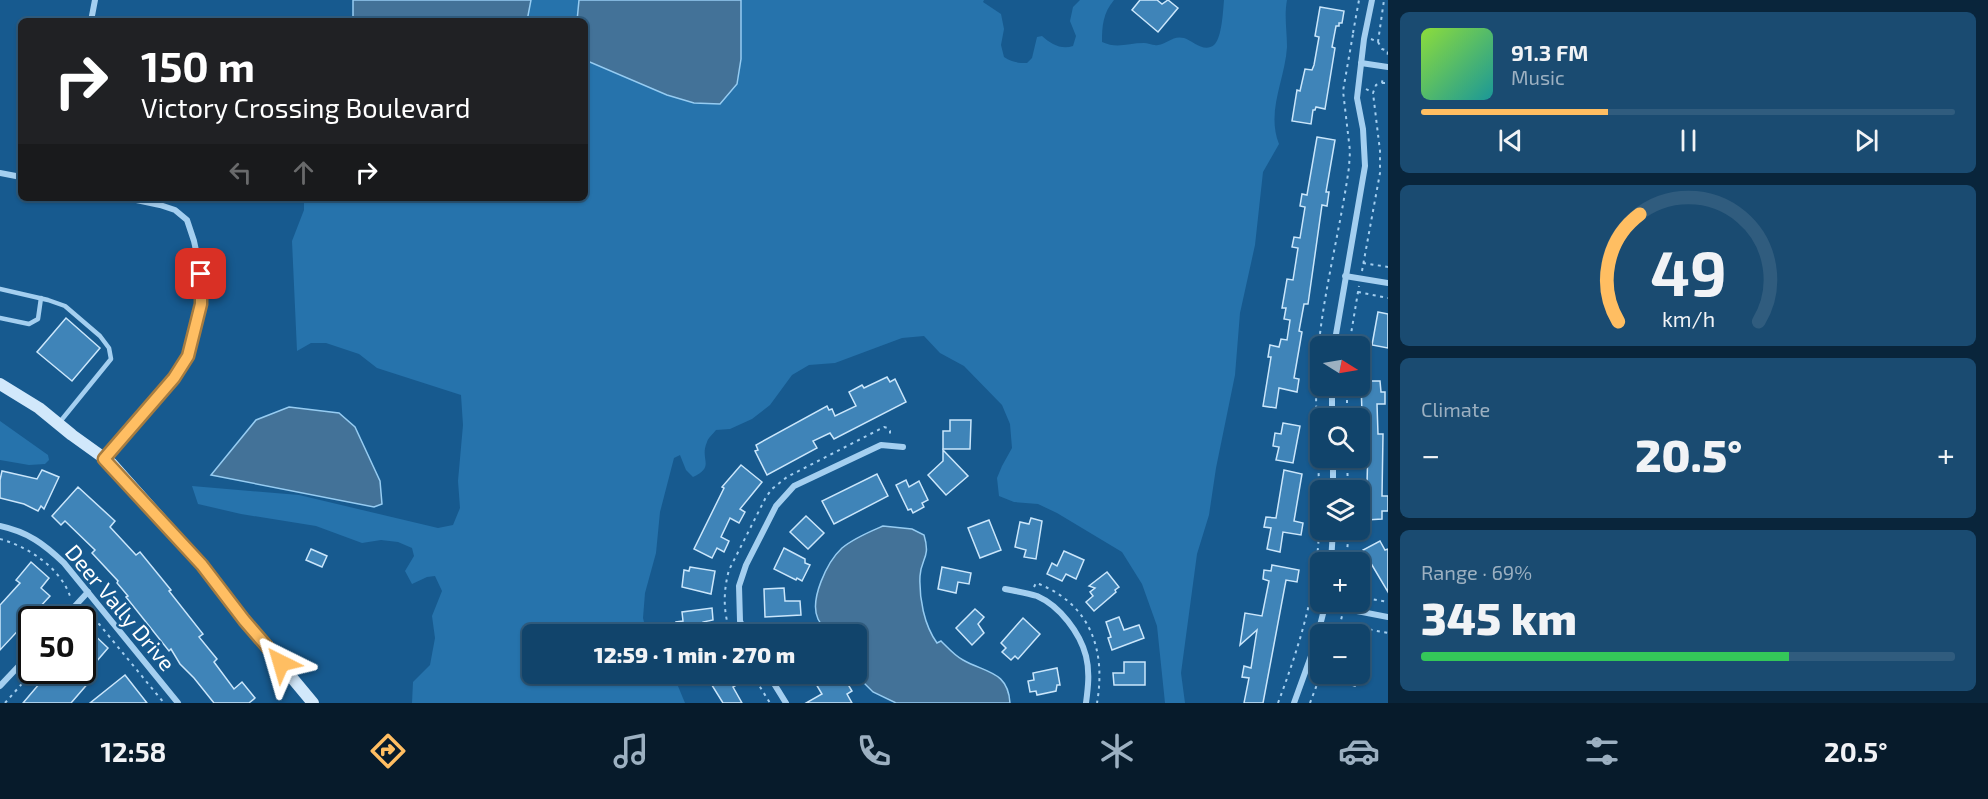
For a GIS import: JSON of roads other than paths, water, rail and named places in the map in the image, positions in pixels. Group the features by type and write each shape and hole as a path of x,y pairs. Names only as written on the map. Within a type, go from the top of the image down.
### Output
{"main road":[{"path":"0,384 39,408 104,459 202,565 313,703"}],"street":[{"path":"92,18 95,0"},
{"path":"1336,336 1365,166 1363,129 1357,98 1364,38 1372,0"},
{"path":"1361,63 1388,67"},
{"path":"0,173 18,176"},
{"path":"104,459 174,378 188,356 201,304 201,274 187,220 175,210 141,201"},
{"path":"1345,276 1388,283"},
{"path":"741,624 739,586 746,565 776,506 794,486 881,445 903,447"},
{"name":"Deer Vally Drive","path":"0,526 16,530 45,544 64,563 178,703"},
{"path":"1005,589 1038,597 1067,620 1078,637 1086,657 1089,683 1086,703"},
{"path":"75,606 88,592"},
{"path":"1294,703 1315,645 1324,612"},
{"path":"1363,612 1388,617"},
{"path":"0,686 18,667"},
{"path":"774,684 786,703"}],"lane":[{"path":"0,289 65,306 100,336 109,348 111,359 58,424"},
{"path":"0,318 29,324 38,319 40,298"}]}
